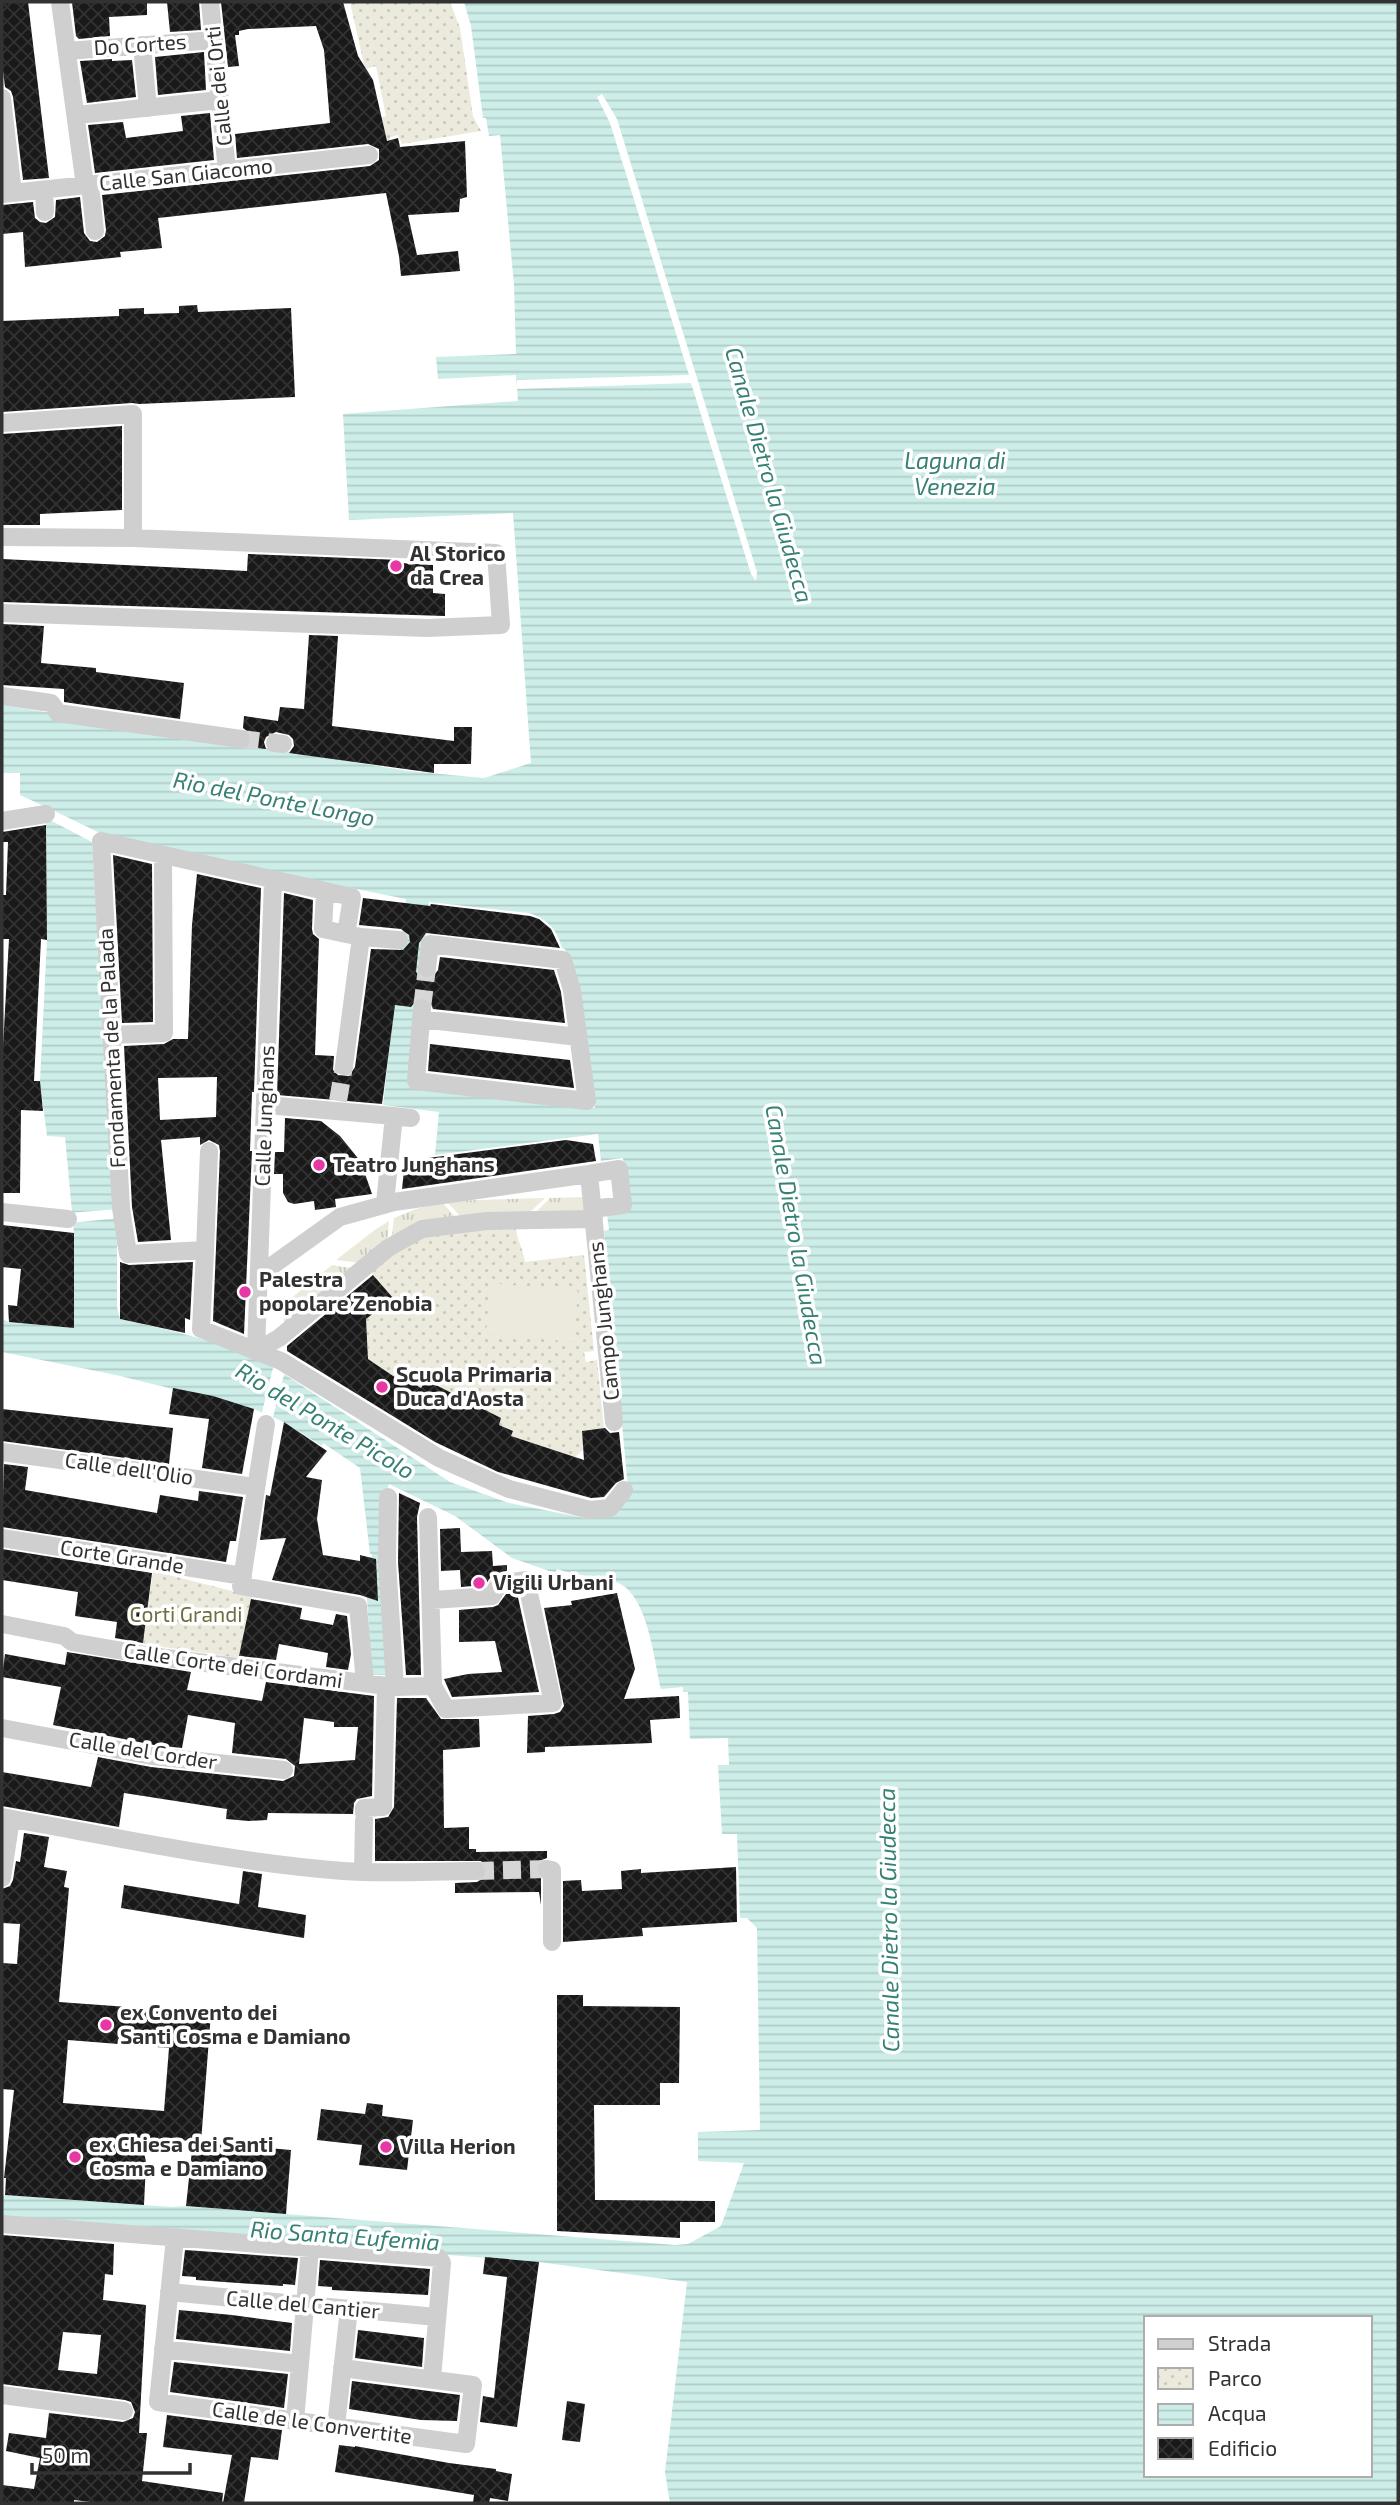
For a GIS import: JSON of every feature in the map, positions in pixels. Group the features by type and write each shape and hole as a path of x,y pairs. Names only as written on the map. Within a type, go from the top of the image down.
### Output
{"street":[{"path":"60,2 95,231"},
{"name":"Calle dei Orti","path":"210,2 227,171"},
{"name":"Do Cortes","path":"67,51 214,40"},
{"path":"142,45 148,108"},
{"path":"2,98 8,194"},
{"path":"77,115 220,100"},
{"name":"Calle San Giacomo","path":"8,194 369,155"},
{"path":"44,190 46,212"},
{"path":"2,423 133,414 133,538"},
{"path":"2,537 133,538 496,553 501,625 427,628 2,613"},
{"path":"2,696 51,703 58,713 241,739"},
{"path":"2,821 46,814"},
{"name":"Fondamenta de la Palada","path":"163,857 101,841 121,1213 128,1254 205,1250"},
{"path":"110,1035 164,1033 163,857 352,897 354,935 343,1056"},
{"name":"Calle Junghans","path":"256,1351 273,881"},
{"path":"325,892 323,929 399,940"},
{"path":"427,968 430,944 563,960 572,990 579,1037 587,1101 416,1081 422,1013 579,1037"},
{"path":"266,1105 338,1106 403,1117 385,1203"},
{"path":"209,1151 201,1329 281,1361 439,1458 509,1489 590,1510 610,1508 624,1490"},
{"path":"259,1275 341,1217 385,1203 619,1169 623,1205 593,1214"},
{"name":"Campo Junghans","path":"589,1174 614,1422"},
{"path":"2,1212 68,1219"},
{"name":"Campo Junghans","path":"256,1351 279,1338 388,1248 422,1229 487,1221 593,1214"},
{"path":"266,1424 241,1586 358,1606 365,1683"},
{"name":"Calle dell'Olio","path":"2,1452 256,1487"},
{"path":"363,1871 364,1808 383,1807 391,1686 388,1497"},
{"path":"429,1517 433,1686 446,1709 553,1703 526,1580 499,1584 492,1597 432,1600"},
{"name":"Corte Grande","path":"2,1538 243,1576"},
{"name":"Calle Corte dei Cordami","path":"2,1624 64,1636 72,1642 151,1656 391,1686 433,1686"},
{"name":"Calle del Corder","path":"2,1728 152,1756 284,1770"},
{"path":"2,1878 6,1818 295,1866 363,1871 476,1871"},
{"path":"548,1869 552,1870 552,1942"},
{"path":"2,2224 439,2258 442,2263 432,2379 342,2368"},
{"path":"175,2238 163,2348 300,2364"},
{"path":"295,2421 310,2248"},
{"name":"Calle del Cantier","path":"169,2292 437,2317"},
{"path":"336,2426 349,2309"},
{"name":"Calle de le Convertite","path":"163,2348 158,2403 466,2444 473,2385 432,2379"},
{"path":"2,2395 124,2411"}],"green space":[{"path":"350,2 450,2 460,28 473,116 481,131 402,144 398,135 390,137 391,145 379,146 374,120 386,116 376,66 365,69"},
{"path":"584,1197 585,1215 531,1217 550,1198"},
{"path":"545,1198 526,1216 462,1218 446,1201"},
{"path":"442,1202 456,1218 391,1241 394,1218"},
{"path":"389,1221 387,1244 363,1263 336,1260 376,1229"},
{"path":"516,1225 525,1262 584,1255 594,1351 584,1352 586,1362 597,1360 604,1429 582,1431 583,1450 575,1457 511,1436 512,1430 499,1425 501,1418 426,1380 421,1388 409,1380 405,1384 375,1363 369,1364 364,1353 368,1351 366,1328 362,1326 368,1314 372,1314 392,1298 369,1269 429,1231"},
{"path":"332,1265 357,1269 286,1327 280,1307"},
{"path":"490,1283 578,1291 574,1342 486,1334"},
{"name":"Corti Grandi","path":"153,1571 252,1596 239,1658 143,1644"}],"water":[{"name":"Laguna di Venezia","path":"464,2 1398,2 1398,2503 670,2503 665,2472 687,2282 539,2262 2,2220 2,2195 186,2206 688,2244 721,2226 744,2163 698,2161 698,2132 760,2130 757,1928 747,1918 740,1918 737,1834 722,1834 718,1765 729,1765 728,1738 690,1739 688,1692 683,1692 683,1687 661,1689 648,1629 636,1599 627,1589 609,1580 557,1569 555,1573 512,1558 455,1516 389,1484 385,1496 391,1675 372,1675 367,1599 372,1554 360,1468 323,1443 322,1446 284,1422 254,1409 116,1375 2,1352 2,1319 9,1322 74,1328 74,1233 65,1137 47,1136 40,1081 47,940 46,807 20,795 20,773 2,773 2,705 408,771 484,778 531,763 513,513 349,520 343,414 518,401 516,375 438,379 436,357 516,354 514,285 500,135 489,136 486,118 483,118 471,26","holes":["98,832 257,869 406,899 383,1105 439,1112 435,1155 598,1134 601,1161 623,1158 629,1211 607,1214 609,1230 604,1231 628,1488 601,1518 585,1518 509,1503 450,1482 270,1365 215,1343 120,1319 117,1307 119,1245 92,842","429,902 529,913 551,926 565,949 578,991 595,1108 409,1086"]}],"pier":[{"path":"602,94 617,119 757,572 756,581 751,574 691,383 517,389 517,380 689,375 610,123 597,97"},
{"path":"46,807 98,832 92,842 46,818"},
{"path":"118,1209 119,1218 70,1223 69,1213"},
{"path":"274,1364 285,1371 272,1421 261,1416"}],"building":[{"path":"2,2 28,2 49,178 23,180 13,97 11,91 5,87 2,63"},
{"path":"72,2 147,2 147,15 109,17 110,36 79,39 76,36"},
{"path":"167,2 199,2 201,30 170,32"},
{"path":"221,2 343,2 358,56 373,80 387,141 398,138 400,147 465,141 467,197 460,199 459,212 408,215 417,255 458,251 460,271 401,276 386,193 158,218 162,248 120,252 121,257 25,267 23,232 2,234 2,205 33,202 35,218 46,223 55,217 56,200 80,197 84,233 90,241 97,242 105,236 106,230 102,195 370,166 379,160 379,149 368,144 237,158 235,134 330,123 324,50 316,26 248,29 235,35 239,66 228,67"},
{"path":"204,52 206,90 158,95 155,57"},
{"path":"132,60 136,97 87,103 80,61"},
{"path":"210,113 214,160 95,173 88,125 123,122 126,138 183,131 181,116"},
{"path":"197,305 198,312 291,308 295,397 132,403 2,412 2,321 119,316 119,309 144,308 144,314 179,313 179,306"},
{"path":"122,426 122,510 40,514 40,525 2,525 2,434"},
{"path":"248,554 401,560 401,563 433,565 433,593 445,594 445,616 2,602 2,559 247,571"},
{"path":"2,624 44,626 41,663 96,668 96,672 184,683 180,719 64,702 64,689 2,685"},
{"path":"309,635 338,636 332,726 454,741 454,727 472,727 471,764 434,764 434,773 289,753 294,746 293,739 289,735 276,732 266,737 266,749 249,747 252,735 243,728 244,716 278,721 280,707 304,709"},
{"path":"46,825 47,940 41,939 34,1081 40,1081 43,1111 21,1110 20,1193 2,1193 2,1064 9,939 2,939 2,895 6,895 8,842 2,842 2,832"},
{"path":"113,855 152,864 153,1022 122,1023"},
{"path":"197,874 261,888 244,1334 213,1321 219,1145 209,1140 200,1145 200,1137 161,1140 171,1240 138,1242 132,1207 124,1046 164,1044 173,1039 188,1039 192,925","holes":["217,1077 216,1117 160,1120 158,1078"]},
{"path":"284,893 313,900 312,929 319,939 315,1055 334,1056 333,1070 338,1075 349,1076 355,1067 371,949 403,950 410,942 409,935 401,929 359,925 363,898 539,919 551,929 560,948 426,933 419,943 416,972 421,977 432,978 438,970 440,957 554,970 561,992 565,1023 433,1009 429,999 418,998 411,1007 395,1005 382,1104 277,1095"},
{"path":"430,1044 570,1060 574,1088 428,1071"},
{"name":"Teatro Junghans","path":"285,1118 321,1121 340,1136 361,1162 372,1194 335,1199 336,1207 315,1210 314,1201 294,1204 288,1202 283,1193 283,1174 274,1174 275,1152 284,1152"},
{"path":"566,1140 593,1144 596,1161 402,1189 405,1161"},
{"path":"2,1225 74,1233 74,1328 9,1322 8,1305 17,1306 21,1269 2,1267"},
{"path":"120,1262 129,1265 193,1262 190,1320 185,1318 185,1333 120,1319"},
{"name":"Scuola Primaria Duca d'Aosta","path":"373,1275 393,1298 366,1319 368,1359 405,1384 408,1380 421,1388 426,1380 501,1418 499,1425 513,1431 511,1436 584,1460 582,1431 605,1428 610,1433 619,1432 624,1479 616,1483 604,1497 591,1498 498,1472 435,1442 287,1351 287,1346"},
{"path":"173,1388 213,1396 254,1409 242,1474 202,1468 209,1419 169,1414"},
{"path":"2,1409 173,1428 169,1464 2,1441"},
{"path":"284,1422 327,1451 306,1477 322,1480 317,1519 323,1555 360,1561 360,1555 376,1559 378,1601 360,1595 272,1580 286,1538 260,1540 266,1495 270,1496"},
{"path":"4,1464 28,1467 25,1490 157,1513 160,1495 198,1501 199,1491 243,1497 236,1541 230,1541 226,1562 2,1527"},
{"path":"399,1493 420,1503 417,1517 421,1675 406,1675 398,1562"},
{"path":"460,1528 461,1552 492,1551 493,1566 507,1565 507,1571 493,1574 485,1585 461,1587 460,1570 441,1571 440,1529"},
{"path":"2,1549 152,1573 143,1643 115,1638 117,1622 75,1616 78,1592 2,1580"},
{"path":"517,1593 539,1692 452,1697 444,1679 502,1672 495,1641 459,1642 459,1610 493,1607 498,1605 506,1594"},
{"path":"617,1593 635,1669 624,1699 679,1696 680,1718 650,1720 652,1743 545,1747 545,1752 527,1753 528,1716 554,1714 560,1712 564,1706 544,1608 572,1605 571,1601"},
{"path":"251,1599 302,1608 300,1619 333,1625 336,1614 347,1616 351,1654 348,1670 326,1667 328,1653 279,1644 276,1660 239,1656"},
{"path":"67,1652 191,1672 187,1690 262,1701 266,1682 374,1696 372,1796 357,1799 353,1814 268,1813 267,1820 249,1821 226,1819 227,1809 124,1793 119,1827 2,1806 2,1772 91,1787 98,1757 151,1767 283,1781 294,1776 295,1766 286,1759 232,1753 235,1723 188,1715 182,1748 154,1745 53,1725 61,1687 2,1677 5,1654 65,1665","holes":["304,1718 334,1722 334,1727 358,1727 355,1760 299,1764"]},
{"path":"397,1698 426,1698 441,1719 479,1719 480,1747 443,1750 444,1828 469,1827 469,1849 476,1849 476,1852 547,1851 547,1858 539,1861 536,1867 541,1878 541,1905 539,1892 455,1893 455,1883 477,1882 485,1877 487,1870 481,1861 375,1861 375,1819 388,1817 394,1807"},
{"path":"24,1833 49,1837 44,1867 67,1871 64,1887 69,1888 59,2002 211,2013 201,2142 291,2150 286,2214 186,2206 193,2141 141,2138 146,2162 144,2205 5,2195 4,2178 14,2090 2,2089 2,1963 17,1964 20,1924 2,1923 2,1889 10,1886 16,1861 20,1862","holes":["68,2040 169,2048 164,2111 63,2103"]},
{"path":"736,1867 737,1922 642,1928 643,1936 563,1942 563,1881 581,1880 582,1891 622,1889 621,1871 641,1869 641,1873"},
{"path":"243,1871 262,1874 258,1907 306,1915 304,1938 121,1908 124,1885 239,1904"},
{"path":"557,1995 583,1995 583,2006 680,2007 679,2083 660,2083 660,2105 594,2105 595,2200 715,2201 715,2222 680,2222 680,2238 557,2231"},
{"name":"Villa Herion","path":"367,2103 383,2105 382,2116 413,2120 407,2170 359,2165 362,2145 317,2140 321,2109 365,2114"},
{"path":"2,2235 114,2244 113,2275 105,2274 103,2300 146,2305 139,2433 147,2433 142,2481 223,2493 222,2503 99,2503 74,2500 74,2503 2,2503 2,2485 34,2489 40,2458 6,2451 9,2433 46,2438 49,2413 123,2422 133,2418 135,2412 131,2402 125,2400 2,2384","holes":["63,2332 101,2335 97,2374 58,2370"]},
{"path":"185,2250 298,2258 295,2285 196,2280 196,2277 182,2276"},
{"path":"485,2257 539,2262 517,2427 480,2422 483,2396 494,2398 507,2277 483,2274"},
{"path":"320,2260 430,2269 428,2295 332,2290 332,2287 318,2286"},
{"path":"179,2310 292,2323 290,2351 176,2339"},
{"path":"358,2330 424,2338 422,2367 355,2358"},
{"path":"174,2362 288,2374 284,2408 170,2392"},
{"path":"352,2381 460,2395 457,2421 421,2420 349,2409"},
{"path":"567,2401 585,2404 580,2442 562,2440"},
{"path":"167,2415 282,2430 278,2460 251,2457 244,2503 223,2503 232,2455 163,2447"},
{"path":"339,2445 496,2469 512,2474 508,2501 490,2498 489,2503 473,2503 474,2495 335,2472"}],"tunnel":[{"path":"241,739 275,743"},
{"path":"422,1008 427,968"},
{"path":"338,1101 344,1066"},
{"path":"476,1871 547,1869"}],"place":[{"name":"Al Storico da Crea","path":"396,566"},
{"name":"Teatro Junghans","path":"319,1165"},
{"name":"Palestra popolare Zenobia","path":"245,1292"},
{"name":"Scuola Primaria Duca d'Aosta","path":"382,1387"},
{"name":"Vigili Urbani","path":"479,1583"},
{"name":"ex Convento dei Santi Cosma e Damiano","path":"106,2025"},
{"name":"Villa Herion","path":"386,2147"},
{"name":"ex Chiesa dei Santi Cosma e Damiano","path":"75,2157"}],"water label":[{"name":"Canale Dietro la Giudecca","path":"769,475"},
{"name":"Rio del Ponte Longo","path":"274,799"},
{"name":"Canale Dietro la Giudecca","path":"796,1235"},
{"name":"Rio del Ponte Picolo","path":"325,1421"},
{"name":"Canale Dietro la Giudecca","path":"889,1920"},
{"name":"Rio Santa Eufemia","path":"345,2236"}]}
